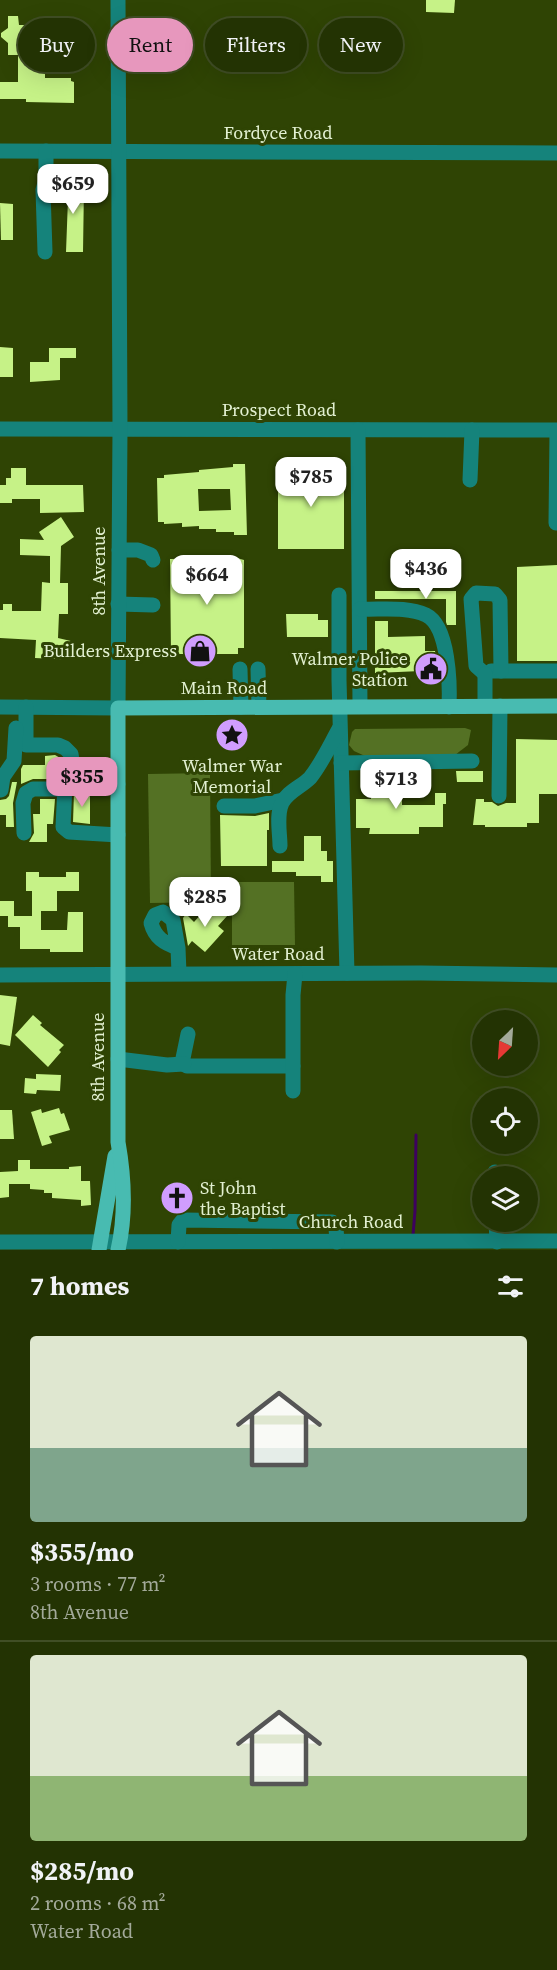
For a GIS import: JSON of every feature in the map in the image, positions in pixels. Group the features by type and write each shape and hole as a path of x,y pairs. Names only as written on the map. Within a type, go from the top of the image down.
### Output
{"main road":[{"name":"Main Road","path":"118,708 557,706"},
{"name":"8th Avenue","path":"118,708 118,1142 123,1198 119,1245"},
{"name":"8th Avenue","path":"100,1245 118,1142"}],"street":[{"name":"8th Avenue","path":"118,0 120,429 118,708"},
{"name":"Fordyce Road","path":"0,151 557,153"},
{"path":"45,252 46,151"},
{"name":"Prospect Road","path":"0,429 557,431"},
{"path":"358,430 360,706"},
{"path":"470,480 472,430"},
{"path":"556,523 557,431"},
{"path":"119,550 144,551 151,555 153,560"},
{"path":"499,796 493,706 485,674 476,666 471,599 476,593 495,594 500,600 501,671"},
{"path":"339,595 347,973"},
{"path":"118,604 153,606"},
{"path":"360,609 418,612 432,619 438,627 445,652 449,679 449,707"},
{"path":"240,669 241,707"},
{"path":"258,669 259,707"},
{"path":"485,674 487,671 557,671"},
{"name":"Main Road","path":"0,708 118,708"},
{"path":"21,708 26,745 62,746 71,754 72,760"},
{"path":"2,790 2,780 15,756 21,708"},
{"path":"224,806 255,806 283,800 313,774 341,726"},
{"path":"341,763 472,761"},
{"path":"118,784 68,783 64,789 63,827 69,832 118,835"},
{"path":"24,833 23,803 26,793 33,789 64,789"},
{"path":"280,846 279,814 283,800"},
{"path":"178,948 179,973"},
{"name":"Water Road","path":"0,975 347,973 557,975"},
{"path":"293,1091 295,974"},
{"path":"184,1064 183,1055 188,1034"},
{"path":"118,1059 167,1065 184,1064 194,1067 293,1066"},
{"path":"187,1244 179,1225 183,1220 328,1220 335,1225 337,1242"},
{"name":"Church Road","path":"0,1242 119,1245 337,1242 499,1244 557,1241"}],"green space":[{"path":"465,728 471,730 468,745 455,755 365,756 354,751 349,745 355,729"},
{"path":"210,773 211,902 150,903 148,774"},
{"path":"232,882 294,882 295,945 232,945"}],"building":[{"path":"426,0 455,0 454,13 426,12"},
{"path":"8,16 18,16 18,55 8,55 8,43 1,37 1,33 8,28"},
{"path":"18,72 45,72 45,78 71,78 74,82 74,103 0,99 0,82 18,82"},
{"path":"55,185 84,186 83,252 66,252 68,199 53,198"},
{"path":"0,203 13,204 13,240 1,240"},
{"path":"0,347 13,348 13,377 0,377"},
{"path":"49,348 76,348 76,358 60,358 60,380 30,382 30,362 49,362"},
{"path":"233,464 245,464 247,535 216,532 216,529 199,529 199,526 182,527 182,523 158,522 157,478 164,478 164,475 233,467","holes":["198,489 230,489 231,510 199,511"]},
{"path":"278,467 344,467 344,549 278,549"},
{"path":"11,468 26,468 26,485 83,485 84,512 40,513 40,499 12,499 12,503 0,503 0,485 6,485 6,478 11,478"},
{"path":"61,517 74,537 61,546 60,583 68,583 68,614 59,614 58,638 75,642 75,660 35,658 36,640 0,638 0,610 3,610 3,604 12,604 12,611 41,611 42,582 50,583 50,556 20,555 20,539 44,540 39,532"},
{"path":"237,558 244,560 244,648 238,648 238,654 171,654 170,559"},
{"path":"557,565 557,661 517,661 517,567"},
{"path":"375,591 456,591 456,625 447,625 446,599 375,599"},
{"path":"286,614 318,614 318,620 328,620 328,637 287,637"},
{"path":"375,621 388,621 388,637 425,636 425,651 435,651 439,674 421,674 421,671 375,673"},
{"path":"516,739 557,740 557,794 539,794 539,823 527,823 527,827 473,825 476,799 484,799 484,802 492,802 498,806 516,803"},
{"path":"55,755 62,759 66,767 66,774 57,779 33,779 21,784 23,765 45,765 45,756"},
{"path":"456,771 483,771 483,782 457,782"},
{"path":"381,775 402,775 402,805 435,805 435,793 446,793 446,804 443,804 443,827 419,827 419,834 369,834 370,828 356,828 356,799 371,799 371,782 381,782"},
{"path":"12,782 17,782 13,803 14,827 6,827 6,815 0,815 0,800 9,796"},
{"path":"74,793 90,793 90,824 73,822"},
{"path":"40,799 55,799 53,824 47,824 47,842 29,842 34,833 33,814 40,814"},
{"path":"269,813 267,866 221,866 220,815 255,816"},
{"path":"304,836 321,836 321,851 327,851 327,861 333,861 333,882 321,882 321,876 296,876 296,872 272,872 272,861 304,861"},
{"path":"26,872 39,872 39,877 66,877 66,872 79,872 79,891 57,891 57,911 41,911 41,930 67,930 68,912 83,912 83,952 20,949 20,927 8,927 8,916 32,916 32,891 26,891"},
{"path":"0,901 14,901 14,916 0,916"},
{"path":"216,905 228,915 218,926 224,931 205,952 192,941 188,946 183,918 186,914 194,922 203,912 207,915"},
{"path":"0,995 17,997 10,1046 0,1044"},
{"path":"33,1015 42,1023 40,1025 64,1045 48,1067 15,1035"},
{"path":"36,1074 61,1075 60,1091 37,1090 36,1094 24,1093 25,1078 36,1079"},
{"path":"59,1108 61,1114 64,1113 70,1130 49,1136 52,1143 42,1146 31,1112 41,1109 42,1113"},
{"path":"0,1110 12,1110 14,1139 0,1139"},
{"path":"18,1160 30,1160 30,1169 69,1169 69,1167 81,1166 81,1181 90,1181 91,1205 81,1206 81,1200 52,1198 52,1193 30,1189 30,1184 9,1184 9,1197 0,1198 0,1172 18,1171"}],"waterway":[{"path":"413,1235 416,1135"}],"place":[{"name":"Builders Express","path":"200,651"},
{"name":"Walmer Police Station","path":"431,669"},
{"name":"Walmer War Memorial","path":"232,735"},
{"name":"St John the Baptist","path":"177,1198"}]}
